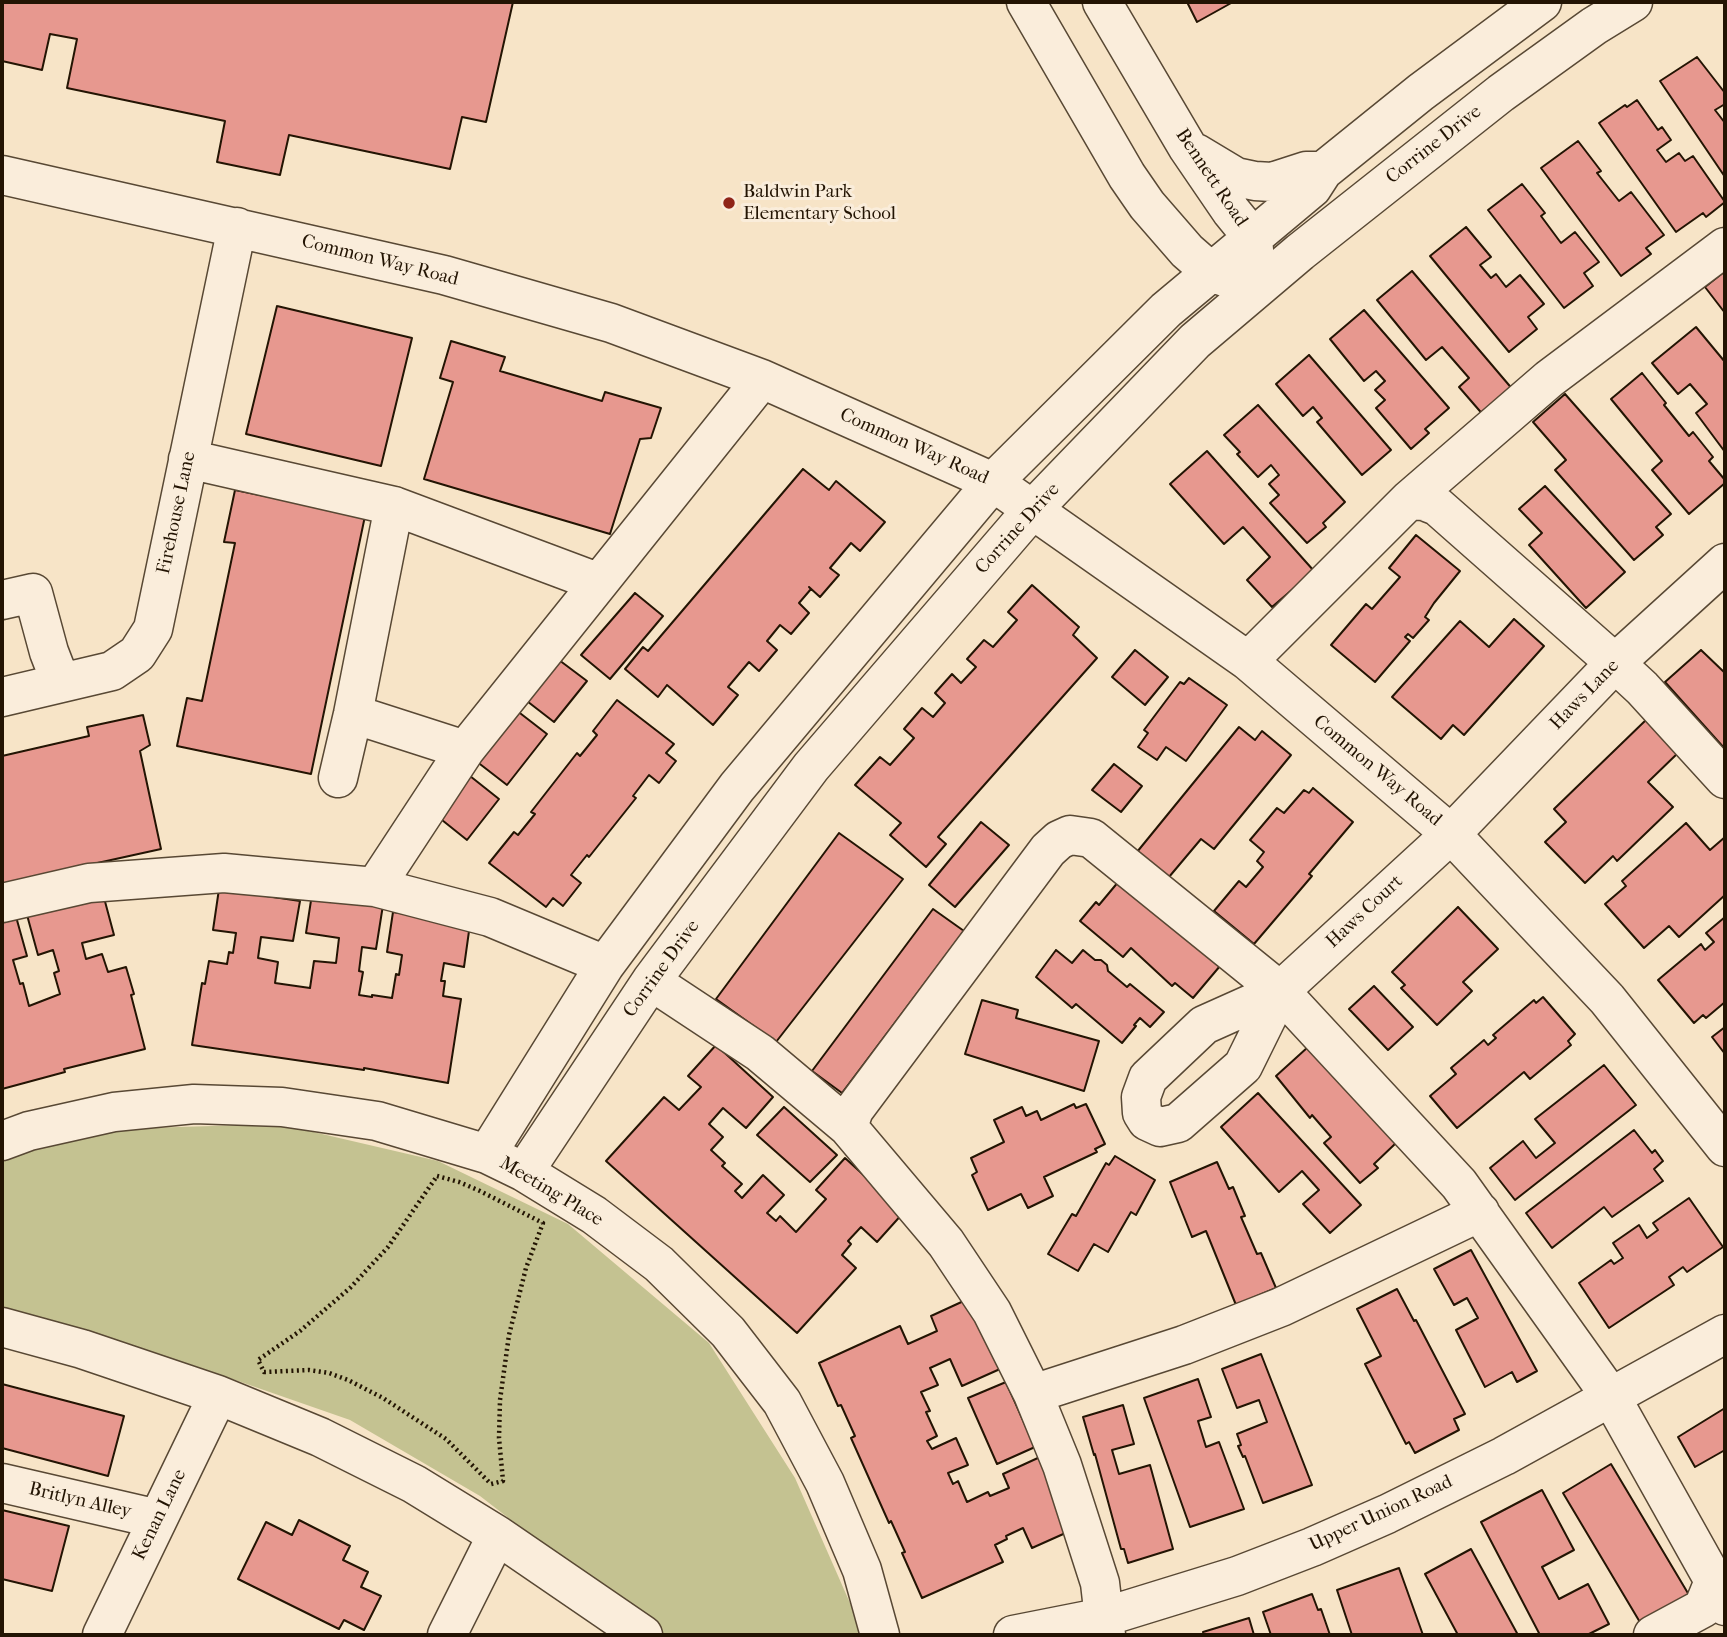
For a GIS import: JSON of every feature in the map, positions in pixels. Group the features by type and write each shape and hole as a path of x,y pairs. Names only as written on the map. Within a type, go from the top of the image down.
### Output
{"street":[{"path":"1026,2 1127,176 1169,231 1211,272 1258,289"},
{"name":"Bennett Road","path":"1102,2 1188,148 1252,238 1258,289"},
{"path":"487,1154 605,965 737,787 993,482 1167,310 1312,188 1323,171 1421,92 1542,2"},
{"name":"Corrine Drive","path":"524,1172 651,981 811,766 1032,510 1195,341 1353,208 1502,93 1594,26 1633,2"},
{"path":"1188,148 1236,177 1255,181 1272,182 1306,171 1323,171"},
{"name":"Common Way Road","path":"2,175 444,275 611,324 762,379 993,482 1248,661 1451,834 1607,999 1725,1147"},
{"name":"Firehouse Lane","path":"2,698 112,671 137,654 153,629 237,227"},
{"path":"1248,661 1409,500 1549,379 1725,247"},
{"path":"375,887 465,750 762,379"},
{"path":"188,459 394,506 597,582"},
{"path":"1409,500 1424,501 1437,506 1615,663 1642,688 1725,779"},
{"path":"338,778 394,506"},
{"name":"Haws Lane","path":"1451,834 1615,663 1725,563"},
{"path":"2,600 33,593 49,652 61,683"},
{"path":"353,715 465,750"},
{"name":"Haws Court","path":"1280,991 1451,834"},
{"path":"849,1127 854,1110 1048,850 1070,835 1082,835 1099,842 1280,991 1459,1184 1611,1397 1720,1594 1703,1608 1653,1635"},
{"path":"2,902 89,883 224,873 375,887 490,917 605,965"},
{"path":"651,981 760,1053 849,1127 946,1243 992,1312 1033,1394 1062,1465 1100,1583 1105,1626"},
{"name":"Meeting Place","path":"2,1141 29,1131 114,1112 194,1104 282,1107 377,1121 487,1154 524,1172 594,1216 659,1264 728,1332 782,1402 825,1483 862,1570 880,1635"},
{"path":"1033,1394 1184,1345 1281,1307 1480,1212"},
{"path":"2,1327 82,1349 218,1395 320,1437 414,1484 497,1535 643,1635"},
{"name":"Upper Union Road","path":"1013,1635 1105,1626 1337,1536 1504,1457 1725,1334"},
{"name":"Kenan Lane","path":"102,1635 218,1395"},
{"name":"Britlyn Alley","path":"2,1483 158,1519"},
{"path":"447,1635 497,1535"}],"path":[{"path":"437,1176 388,1247 350,1289 300,1331 258,1360 264,1372 309,1370 329,1373 383,1398 446,1440 492,1484 503,1481 499,1438 500,1400 509,1335 526,1268 543,1223"}],"shaded area":[{"path":"279,1124 438,1161 568,1224 709,1343 795,1478 857,1619 859,1635 660,1635 480,1496 350,1420 192,1365 2,1319 2,1152 23,1143 145,1128"}],"building":[{"path":"2,2 513,2 486,122 462,117 450,169 289,135 280,175 217,162 225,121 67,88 77,39 50,34 42,70 2,61"},
{"path":"1187,2 1233,2 1197,22"},
{"path":"1697,57 1725,93 1725,104 1715,110 1725,123 1725,177 1660,81"},
{"path":"1637,100 1658,130 1662,127 1671,140 1657,150 1666,162 1679,153 1685,161 1693,156 1725,202 1706,217 1703,213 1676,232 1599,123"},
{"path":"1578,141 1601,171 1597,173 1619,201 1631,192 1664,235 1646,248 1651,254 1621,276 1541,168"},
{"path":"1522,184 1545,213 1541,216 1561,243 1575,232 1599,262 1584,273 1593,286 1564,308 1488,210"},
{"path":"1466,227 1491,257 1480,265 1491,278 1496,274 1506,287 1520,275 1544,304 1528,317 1537,329 1509,352 1430,256"},
{"path":"1412,271 1514,391 1485,417 1459,387 1469,378 1442,347 1426,360 1377,300"},
{"path":"1725,271 1725,313 1705,287"},
{"path":"277,306 412,338 381,466 246,434"},
{"path":"1364,310 1449,408 1425,429 1429,433 1411,449 1376,408 1385,400 1375,390 1385,381 1376,371 1364,381 1330,339"},
{"path":"1696,327 1725,362 1725,452 1696,413 1707,404 1690,384 1678,394 1652,363"},
{"path":"451,341 505,357 500,371 602,401 605,392 661,408 651,438 640,439 610,534 424,479 453,382 440,378"},
{"path":"1309,355 1391,450 1362,475 1317,422 1322,418 1313,407 1303,416 1276,384"},
{"path":"1642,373 1689,436 1693,432 1713,457 1709,461 1725,480 1725,483 1689,514 1652,470 1662,461 1611,399"},
{"path":"1565,394 1671,514 1656,527 1663,535 1634,560 1555,470 1566,460 1533,422"},
{"path":"1258,405 1345,502 1323,523 1326,527 1307,543 1270,503 1279,495 1269,484 1279,475 1271,465 1258,477 1224,435"},
{"path":"1207,451 1314,571 1272,607 1247,580 1270,557 1243,527 1224,544 1170,484"},
{"path":"803,469 829,490 836,481 885,522 860,551 851,543 830,568 839,575 820,597 809,587 811,589 799,603 809,613 791,634 780,625 767,641 777,650 759,671 749,662 728,687 738,695 713,725 667,685 658,697 625,669 643,647 648,651"},
{"path":"1545,486 1625,572 1586,608 1529,545 1542,533 1519,509"},
{"path":"235,490 365,516 311,774 177,746 187,698 202,701 235,543 224,542"},
{"path":"1416,535 1460,571 1425,617 1429,620 1413,638 1408,634 1405,637 1410,641 1375,682 1331,645 1366,604 1372,609 1400,577 1389,568"},
{"path":"1032,585 1079,627 1073,635 1097,658 938,837 946,844 926,867 890,835 901,823 855,785 880,757 890,765 914,738 904,729 922,708 933,717 945,703 935,693 952,674 961,683 976,667 967,659 984,640 993,647 1017,620 1008,612"},
{"path":"635,593 663,616 610,679 581,655"},
{"path":"1514,619 1544,646 1464,735 1453,725 1441,739 1392,697 1460,621 1489,647"},
{"path":"1135,650 1168,677 1145,705 1112,677"},
{"path":"1701,650 1725,673 1725,749 1665,682"},
{"path":"555,657 587,681 554,722 523,698"},
{"path":"1189,678 1227,705 1186,761 1166,747 1157,760 1138,747 1148,733 1144,730 1180,682 1184,684"},
{"path":"617,700 674,744 666,753 676,761 659,783 649,775 633,796 636,798 589,857 587,855 571,875 581,883 563,906 553,898 546,907 489,863 514,832 518,835 535,814 531,812 577,753 580,756 597,735 593,731"},
{"path":"516,710 547,734 507,785 476,761"},
{"path":"143,715 150,745 140,751 161,849 2,884 2,756 89,736 87,727"},
{"path":"1648,718 1680,751 1648,782 1673,807 1617,861 1613,856 1585,883 1545,842 1566,822 1554,809"},
{"path":"1239,727 1255,740 1262,731 1291,755 1214,849 1201,839 1169,877 1137,852"},
{"path":"1114,764 1142,786 1121,812 1092,790"},
{"path":"470,776 499,799 467,840 437,816"},
{"path":"1313,788 1353,822 1309,874 1312,876 1254,944 1214,911 1239,881 1246,887 1263,867 1257,861 1264,852 1250,840 1277,808 1284,813 1304,790 1309,793"},
{"path":"981,822 1009,845 955,907 929,885"},
{"path":"1686,823 1710,850 1725,837 1725,895 1679,937 1669,926 1644,948 1605,904 1626,886 1622,881"},
{"path":"839,833 903,879 776,1042 716,999"},
{"path":"1119,881 1220,966 1193,998 1175,983 1172,986 1131,948 1123,957 1080,921 1096,902 1099,905"},
{"path":"219,889 300,901 293,941 261,937 258,958 278,962 275,983 310,988 314,961 336,963 339,938 306,933 312,894 383,905 376,949 362,947 359,971 363,972 359,995 372,997 392,998 396,974 399,975 402,955 387,952 393,912 470,924 464,967 444,963 441,981 445,981 443,996 461,999 448,1083 364,1068 192,1045 202,983 205,984 209,961 227,964 229,952 233,953 236,933 213,930"},
{"path":"103,894 114,935 82,943 86,959 102,954 108,972 126,967 145,1049 64,1069 65,1072 2,1089 2,916 15,913 27,956 13,960 29,1006 60,994 54,973 59,971 53,950 38,955 27,915"},
{"path":"1458,907 1498,949 1463,982 1472,991 1437,1025 1401,988 1405,985 1392,972"},
{"path":"933,909 964,931 842,1093 812,1071"},
{"path":"1725,917 1725,1002 1706,1018 1703,1015 1694,1023 1658,980 1701,944 1705,950 1714,942 1706,933"},
{"path":"1056,950 1072,963 1083,950 1095,960 1101,960 1107,965 1108,971 1127,987 1130,984 1164,1012 1150,1027 1140,1018 1122,1043 1076,1004 1072,1008 1036,977"},
{"path":"1374,986 1413,1027 1388,1050 1349,1009"},
{"path":"1543,997 1575,1034 1568,1041 1571,1045 1530,1079 1524,1072 1457,1128 1430,1096 1456,1074 1451,1068 1484,1040 1488,1045 1496,1038 1493,1035 1534,1000 1536,1003"},
{"path":"982,1000 1018,1010 1016,1018 1099,1041 1084,1091 965,1054"},
{"path":"1725,1027 1725,1054 1712,1037"},
{"path":"716,1045 773,1097 746,1128 723,1108 709,1124 723,1137 711,1150 725,1163 722,1166 742,1184 735,1191 742,1198 763,1175 784,1195 767,1213 776,1221 780,1216 796,1232 826,1199 816,1190 845,1158 904,1212 877,1242 861,1227 848,1241 851,1244 842,1255 856,1268 797,1333 606,1161 664,1097 679,1110 701,1087 688,1076"},
{"path":"1308,1047 1396,1143 1374,1164 1378,1168 1360,1183 1324,1143 1331,1137 1312,1115 1310,1118 1276,1076"},
{"path":"1604,1065 1636,1105 1515,1200 1490,1168 1523,1141 1536,1158 1555,1143 1535,1119"},
{"path":"1258,1093 1361,1205 1330,1233 1303,1204 1319,1190 1302,1171 1279,1192 1221,1127"},
{"path":"1074,1104 1076,1108 1086,1104 1105,1144 1095,1149 1097,1152 1044,1177 1053,1196 1028,1208 1021,1194 988,1210 972,1175 977,1172 971,1158 1004,1142 994,1120 1022,1107 1026,1116 1037,1111 1041,1120"},
{"path":"784,1107 837,1155 810,1182 757,1135"},
{"path":"1634,1130 1652,1153 1655,1150 1663,1161 1654,1169 1663,1181 1612,1217 1604,1207 1552,1248 1526,1213"},
{"path":"1115,1156 1155,1180 1136,1215 1131,1212 1108,1252 1094,1244 1078,1271 1048,1254 1072,1214 1076,1216 1106,1163 1109,1165"},
{"path":"1217,1162 1229,1189 1233,1187 1245,1216 1241,1217 1276,1288 1236,1305 1206,1231 1192,1237 1170,1182"},
{"path":"1689,1198 1723,1247 1687,1272 1683,1267 1669,1277 1674,1285 1609,1328 1579,1283 1611,1260 1614,1264 1623,1258 1613,1243 1639,1225 1647,1238 1658,1230 1653,1223"},
{"path":"1471,1250 1537,1371 1517,1382 1512,1372 1485,1387 1456,1330 1478,1318 1467,1298 1454,1305 1434,1269"},
{"path":"1397,1289 1465,1414 1454,1419 1459,1430 1415,1453 1409,1442 1406,1444 1365,1364 1381,1356 1357,1309"},
{"path":"968,1299 1000,1369 962,1386 950,1359 930,1368 938,1385 921,1392 930,1411 926,1412 937,1436 927,1441 932,1449 956,1438 968,1465 948,1473 953,1484 958,1481 967,1502 988,1492 990,1496 1009,1488 1003,1474 1040,1457 1070,1531 1032,1548 1023,1528 995,1545 1003,1562 922,1598 902,1553 905,1552 851,1438 855,1436 819,1363 900,1326 908,1344 937,1331 931,1316"},
{"path":"1261,1354 1312,1485 1263,1503 1245,1456 1243,1457 1238,1446 1241,1445 1237,1434 1267,1422 1259,1400 1237,1408 1222,1369"},
{"path":"1198,1379 1211,1417 1198,1421 1206,1447 1219,1442 1244,1509 1190,1527 1144,1398"},
{"path":"1006,1382 1035,1447 997,1464 968,1398"},
{"path":"2,1384 124,1416 108,1476 2,1448"},
{"path":"1123,1405 1134,1444 1112,1450 1119,1474 1150,1465 1173,1549 1128,1563 1124,1549 1121,1549 1083,1417"},
{"path":"1725,1408 1725,1450 1695,1467 1678,1437"},
{"path":"1611,1464 1692,1600 1644,1629 1563,1493"},
{"path":"1542,1490 1574,1550 1542,1567 1559,1599 1588,1584 1609,1624 1587,1635 1540,1635 1481,1522"},
{"path":"2,1510 69,1526 52,1591 2,1579"},
{"path":"299,1520 350,1546 343,1560 368,1572 361,1587 381,1596 364,1630 344,1620 339,1629 238,1579 266,1522 292,1535"},
{"path":"1471,1549 1518,1635 1458,1635 1425,1574"},
{"path":"1399,1568 1423,1635 1352,1635 1337,1590"},
{"path":"1312,1594 1318,1610 1321,1609 1330,1635 1271,1635 1263,1612"},
{"path":"1249,1618 1254,1635 1204,1635 1203,1632"}],"place":[{"name":"Baldwin Park Elementary School","path":"729,203"}]}
